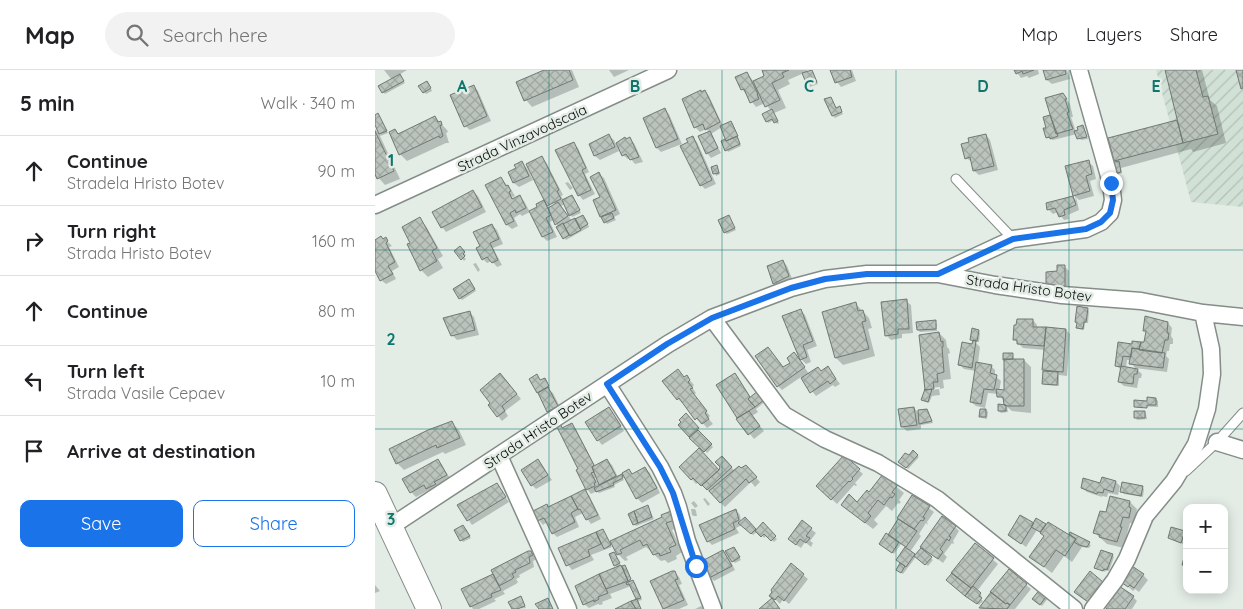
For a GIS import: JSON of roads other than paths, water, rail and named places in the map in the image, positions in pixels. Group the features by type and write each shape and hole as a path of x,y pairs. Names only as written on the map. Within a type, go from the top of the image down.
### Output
{"street":[{"name":"Strada Vinzavodscaia","path":"375,205 668,70"},
{"path":"938,274 1013,239 1086,229 1101,222 1110,213 1113,200 1111,183 1079,70"},
{"name":"Strada Hristo Botev","path":"390,527 667,344 712,318 791,288 825,279 867,274 938,274 1062,295 1141,301 1203,314 1243,317"},
{"path":"1093,609 1115,580 1127,559 1145,516 1174,481 1196,444 1207,409 1212,374 1211,349 1203,314"},
{"path":"712,318 784,415 825,439 878,463 937,500 1075,609"},
{"path":"607,384 660,467 673,493 687,540 713,609"},
{"path":"1217,442 1243,450"},
{"path":"499,456 568,609"},
{"path":"375,494 429,609"}],"lane":[{"path":"956,179 1013,239"},
{"path":"1174,481 1217,442 1243,414"}]}
